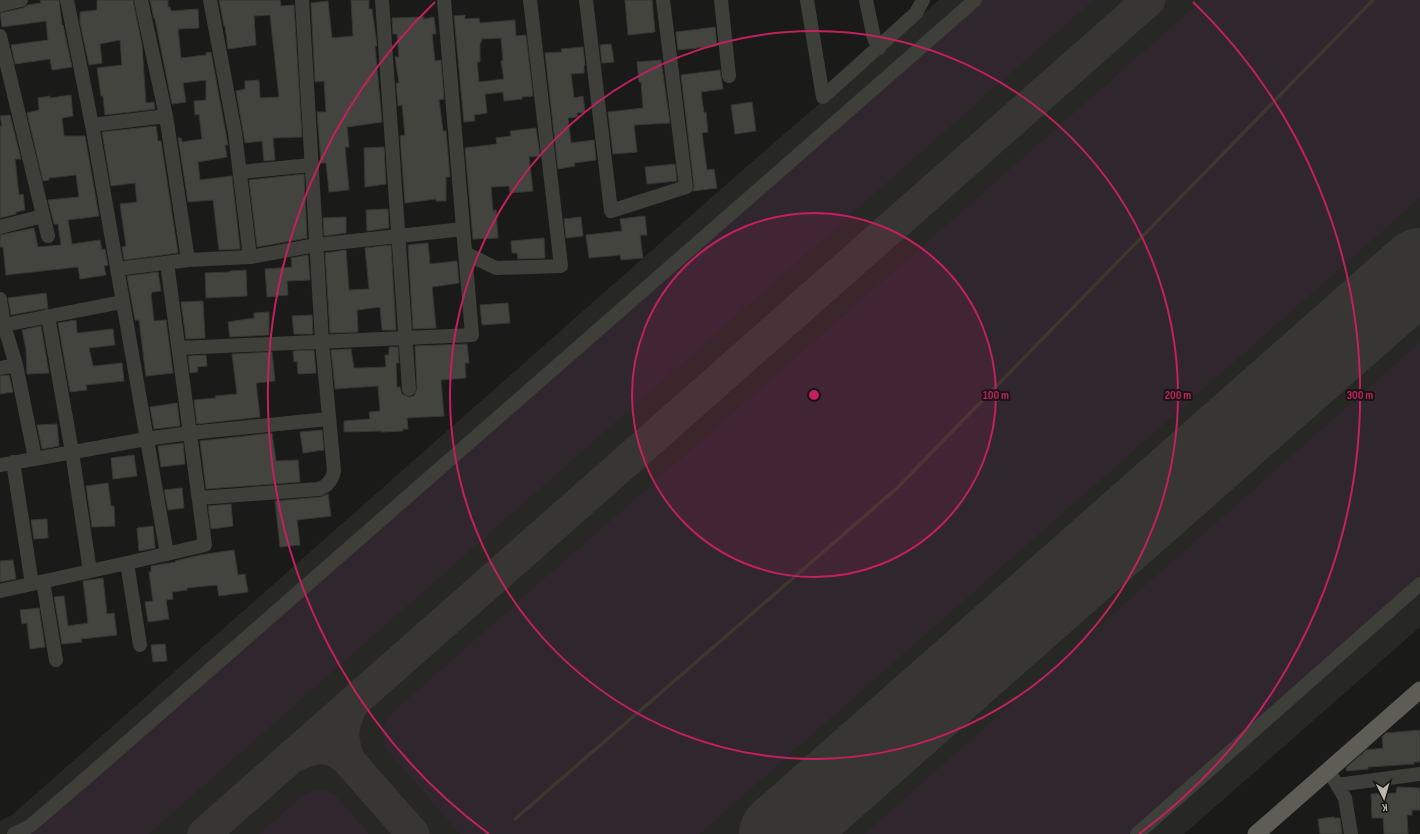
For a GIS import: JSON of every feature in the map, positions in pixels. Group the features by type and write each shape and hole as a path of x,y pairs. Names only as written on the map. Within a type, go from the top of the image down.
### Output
{"main road":[{"path":"1256,834 1333,778 1413,702 1420,690"}],"street":[{"path":"0,4 21,0"},
{"path":"66,0 92,125 167,554"},
{"path":"141,0 166,116 188,260"},
{"path":"210,0 235,133 250,257"},
{"path":"199,498 312,490 324,487 332,479 334,471 328,419 322,340 302,0"},
{"path":"382,0 409,389"},
{"path":"178,348 322,340 472,335 444,0"},
{"path":"465,253 496,268 561,266 530,0"},
{"path":"586,0 611,211 686,187 663,0"},
{"path":"721,0 729,76"},
{"path":"807,0 823,97 916,13 923,0"},
{"path":"866,0 874,38 879,48"},
{"path":"14,834 30,826 80,784 975,0"},
{"path":"0,36 48,236"},
{"path":"92,125 166,116"},
{"path":"240,172 311,165"},
{"path":"0,227 43,216"},
{"path":"117,270 188,260 250,257 316,245 463,229"},
{"path":"0,591 205,545 167,263"},
{"path":"0,299 4,325 16,366 35,458"},
{"path":"4,325 122,302"},
{"path":"48,316 72,452 90,572"},
{"path":"0,368 16,366"},
{"path":"56,660 7,464 146,439 328,419"},
{"path":"127,563 140,645"},
{"path":"1137,834 1420,584"},
{"path":"1333,778 1420,774"},
{"path":"1333,778 1346,798 1351,834"}],"shaded area":[{"path":"939,0 1420,0 1420,627 1184,834 0,834 0,821 12,815 745,168"},
{"path":"982,0 1094,0 149,834 21,834"},
{"path":"1202,0 1420,0 1420,198 700,834 460,834 385,748 383,732 388,716"},
{"path":"1420,342 1420,575 1129,834 864,834"},
{"path":"316,790 325,790 335,794 369,834 259,834 303,795"}],"building":[{"path":"40,0 59,0 62,25 72,67 52,70 50,59 15,64 11,45 48,40 46,21 2,27 0,13 41,3"},
{"path":"97,0 133,0 142,45 146,103 154,102 155,109 105,115 103,96 101,96 97,68 122,65 120,40 100,44 102,63 89,65 80,23 80,12 97,10"},
{"path":"150,0 168,0 168,7 170,7 171,11 198,9 199,28 178,29 181,58 206,55 206,53 211,52 228,145 225,145 227,157 198,162 200,180 232,176 240,249 219,250 213,200 188,202 178,138 181,138 182,142 202,139 199,114 195,115 194,101 206,100 206,80 183,83 186,102 172,104"},
{"path":"219,0 280,0 281,6 294,5 302,137 273,138 275,160 264,161 262,141 245,143 236,91 245,89 245,81 259,80 260,98 279,97 270,15 254,16 256,45 228,49 225,26"},
{"path":"351,0 369,0 369,9 372,9 377,46 375,46 382,122 347,127 349,147 345,147 349,190 329,192 326,163 321,163 317,112 326,112 324,81 315,82 311,3 328,1 332,38 353,36"},
{"path":"625,0 652,0 655,32 628,35"},
{"path":"465,15 465,19 479,18 480,23 515,20 516,36 526,35 533,96 504,101 503,92 485,94 487,113 474,115 475,121 464,122 454,16","holes":["501,38 503,60 501,61 504,79 479,82 477,62 480,62 481,39"]},
{"path":"424,17 424,19 434,17 436,34 432,34 435,61 441,60 444,99 439,100 443,131 446,131 450,177 446,177 446,201 436,201 436,199 405,203 400,136 405,135 402,105 398,106 396,83 399,83 395,57 399,57 397,34 393,34 392,18"},
{"path":"715,27 717,46 678,50 676,32"},
{"path":"611,44 614,62 602,63 600,45"},
{"path":"583,47 585,65 584,73 571,74 574,98 583,96 585,112 577,113 577,117 568,118 571,143 594,140 596,160 574,163 575,166 558,169 545,53 562,52 561,49"},
{"path":"661,60 670,123 634,125 637,152 613,154 608,112 643,108 641,82 639,82 637,62"},
{"path":"720,70 723,89 701,92 704,113 706,112 708,132 702,133 707,170 714,169 717,188 693,191 694,186 681,75"},
{"path":"71,95 73,116 62,118 64,136 85,136 99,216 68,220 72,244 100,240 102,250 105,249 108,265 104,266 106,275 80,279 78,267 6,275 3,247 0,247 0,235 34,228 38,247 61,245 58,224 54,224 48,200 79,197 76,175 49,178 49,180 43,181 27,113 39,110 38,98"},
{"path":"752,102 756,131 735,134 731,105"},
{"path":"10,115 21,159 15,159 19,195 23,194 25,210 0,218 0,126 2,126 0,116"},
{"path":"156,126 158,141 161,141 178,253 124,260 122,247 126,246 120,204 137,202 135,183 111,186 102,132"},
{"path":"536,128 540,156 529,157 533,191 510,193 509,186 491,187 493,211 496,210 498,238 473,239 465,148 497,144 496,138 511,136 510,131"},
{"path":"384,147 386,184 365,187 364,148"},
{"path":"675,164 677,181 647,184 645,167"},
{"path":"304,174 307,238 257,247 249,180"},
{"path":"388,209 389,228 367,231 366,210"},
{"path":"645,216 647,235 640,235 643,258 621,260 620,255 589,258 586,235 622,231 620,219"},
{"path":"346,217 346,233 324,236 323,218"},
{"path":"581,217 583,236 566,238 564,219"},
{"path":"544,238 545,258 518,259 517,253 512,253 511,241"},
{"path":"428,243 430,264 457,261 459,283 432,287 436,328 413,329 408,245"},
{"path":"391,245 396,330 382,330 380,307 357,310 358,332 330,333 325,253 346,250 349,290 369,289 365,248"},
{"path":"308,255 310,280 287,281 288,295 267,297 265,269 292,267 291,258"},
{"path":"246,270 247,296 206,298 205,273"},
{"path":"158,272 161,291 152,292 151,295 154,321 166,320 173,373 146,376 139,320 135,320 127,276"},
{"path":"46,293 48,308 11,315 8,298"},
{"path":"203,301 205,338 186,339 181,302"},
{"path":"508,303 510,323 482,325 480,305"},
{"path":"269,312 269,335 230,337 228,322 254,318 254,313"},
{"path":"312,315 313,334 294,334 292,316"},
{"path":"76,320 77,333 113,329 115,345 89,348 93,366 122,363 124,381 86,385 87,390 70,392 58,323"},
{"path":"41,326 49,373 27,374 26,349 22,330"},
{"path":"467,344 469,363 465,363 466,378 441,380 444,416 407,418 408,429 403,429 403,431 344,432 344,421 370,419 369,412 380,411 378,386 335,389 331,350 351,349 354,368 386,367 385,355 389,355 389,347 398,347 399,363 396,363 397,387 400,387 402,394 409,397 414,396 417,389 415,346"},
{"path":"314,350 316,373 298,374 297,361 294,362 293,351"},
{"path":"272,352 275,381 256,383 260,417 197,424 194,400 237,394 232,354"},
{"path":"206,355 207,366 197,367 198,372 190,373 188,356"},
{"path":"9,375 13,392 0,394 0,376"},
{"path":"177,403 180,426 154,429 150,407"},
{"path":"57,424 59,446 42,449 37,425"},
{"path":"322,430 324,450 303,453 300,432"},
{"path":"272,433 276,461 298,460 300,482 206,489 200,441"},
{"path":"183,443 185,464 161,467 158,446"},
{"path":"134,455 137,476 113,479 111,458"},
{"path":"108,483 111,506 114,506 115,526 92,527 86,486"},
{"path":"182,488 184,508 168,510 164,490"},
{"path":"328,494 331,516 297,520 300,545 280,547 275,501 320,497"},
{"path":"231,504 233,526 211,529 208,506"},
{"path":"47,519 48,538 34,539 31,520"},
{"path":"153,526 155,548 139,551 137,528"},
{"path":"234,550 238,575 245,574 248,592 219,596 217,585 187,588 187,590 172,592 173,599 166,600 169,619 148,622 145,602 153,601 149,572 151,572 151,566 176,562 175,561 200,555"},
{"path":"13,560 16,579 0,582 0,561"},
{"path":"103,578 107,614 114,613 117,635 81,639 82,642 62,644 54,597 64,596 68,626 88,623 83,581"},
{"path":"39,608 45,647 30,649 27,623 22,624 20,610"},
{"path":"165,644 167,661 153,662 151,645"},
{"path":"1420,730 1420,762 1414,762 1414,764 1368,767 1368,769 1347,771 1346,768 1366,750 1383,748 1382,737 1386,733"},
{"path":"1397,787 1420,788 1420,810 1412,810 1412,815 1407,815 1408,834 1384,834 1383,818 1372,818 1371,794 1396,793"},
{"path":"1334,817 1340,818 1342,834 1320,834 1318,819"}],"waterway":[{"path":"515,819 897,488 1373,0"}],"taxiway":[{"path":"204,834 1149,0"},
{"path":"292,757 315,748 328,748 342,755 349,761 344,745 343,732 352,704"},
{"path":"349,761 413,834"}],"runway":[{"path":"780,834 1420,269"}]}
